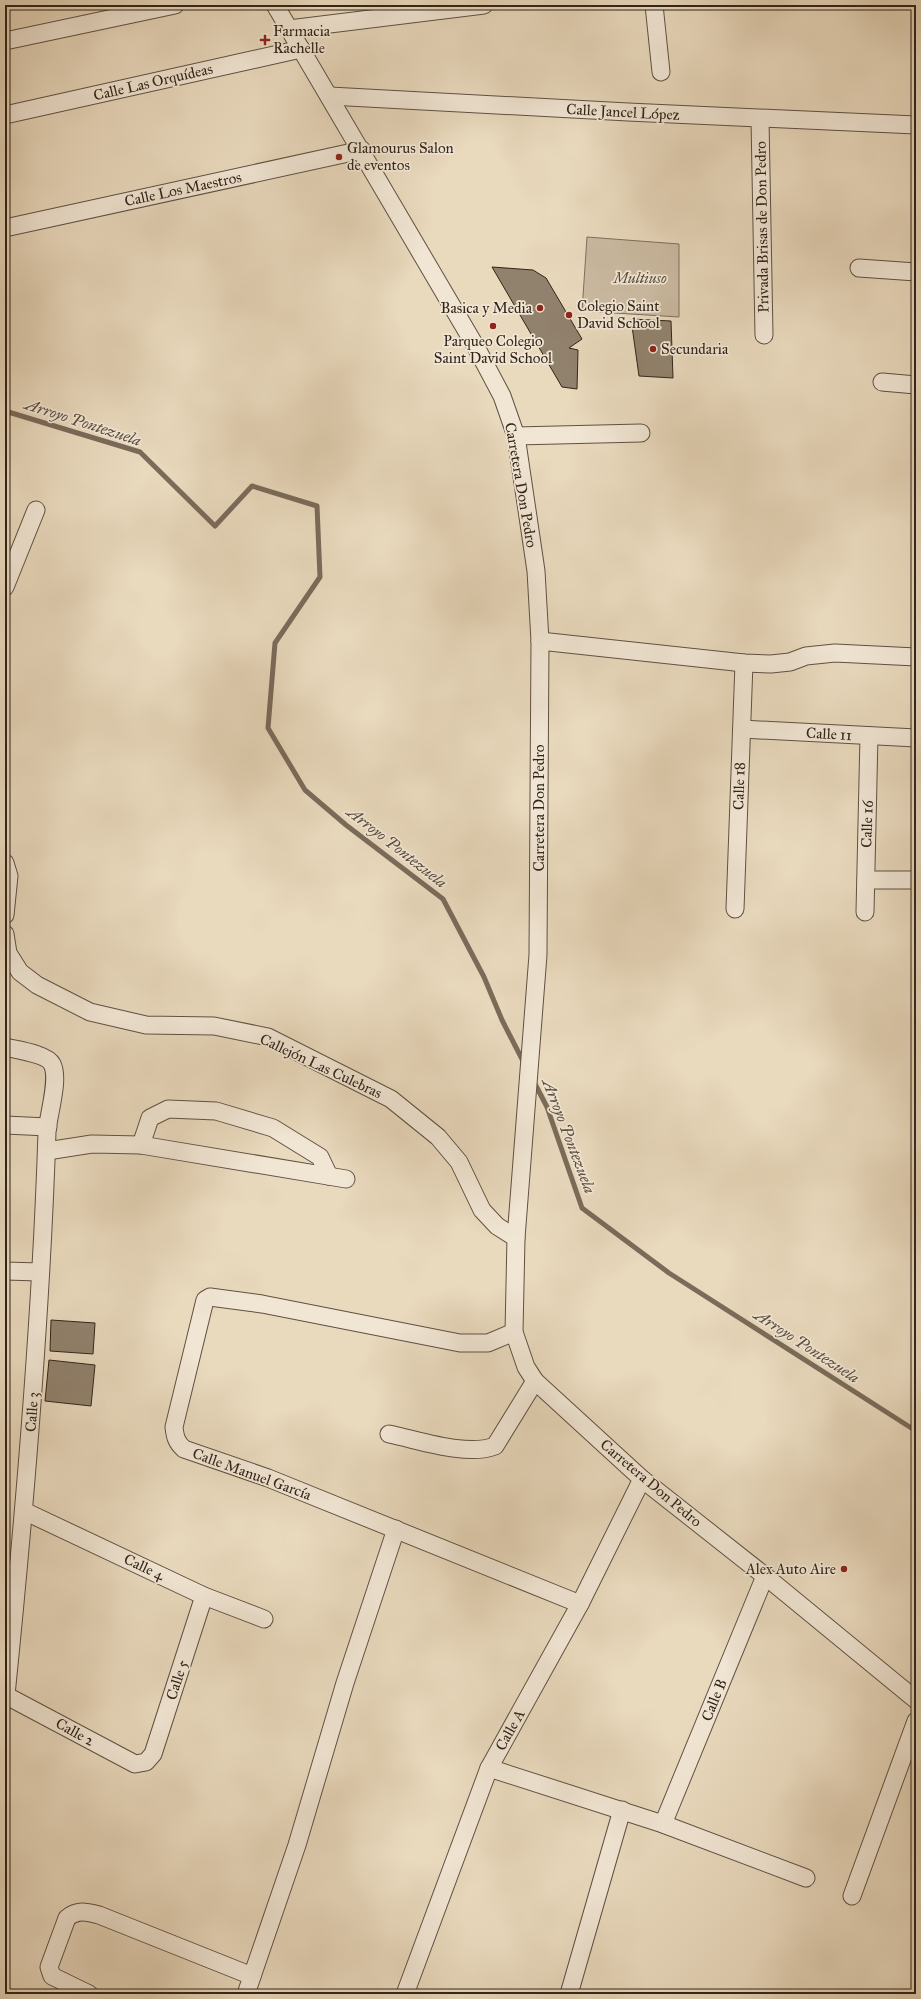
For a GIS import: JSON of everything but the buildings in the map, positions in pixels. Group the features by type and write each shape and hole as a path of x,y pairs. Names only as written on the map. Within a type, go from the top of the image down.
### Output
{"street":[{"path":"5,41 175,5"},
{"name":"Carretera Don Pedro","path":"275,5 362,150 476,347 502,396 516,436 536,570 540,641 538,955 516,1238 514,1332 526,1367 535,1381 642,1479 765,1576 916,1700"},
{"path":"289,29 484,5"},
{"path":"654,5 661,72"},
{"name":"Calle Las Orquídeas","path":"5,115 301,49"},
{"name":"Calle Jancel López","path":"330,96 916,125"},
{"name":"Privada Brisas de Don Pedro","path":"760,118 764,335"},
{"name":"Calle Los Maestros","path":"5,228 362,150"},
{"path":"859,268 916,272"},
{"path":"882,382 916,385"},
{"path":"516,436 641,433"},
{"path":"5,587 36,510"},
{"path":"540,641 744,663 790,662 806,656 835,654 916,657"},
{"name":"Calle 18","path":"735,909 744,663"},
{"name":"Calle 11","path":"742,729 916,738"},
{"name":"Calle 16","path":"865,912 869,736"},
{"path":"5,863 9,876 5,915"},
{"path":"866,880 916,880"},
{"name":"Callejón Las Culebras","path":"5,934 8,953 20,972 37,985 90,1012 146,1025 214,1026 268,1037 391,1099 438,1137 459,1162 482,1210 497,1226 516,1238"},
{"name":"Calle 3","path":"5,1047 45,1057 52,1063 55,1073 48,1127 40,1272 40,1306 24,1511 5,1696"},
{"path":"141,1145 150,1118 168,1109 216,1110 273,1128 320,1156 329,1176"},
{"path":"5,1125 48,1127"},
{"path":"47,1151 92,1144 141,1145 346,1179"},
{"path":"5,1272 40,1272"},
{"name":"Calle Manuel García","path":"514,1332 488,1343 460,1343 262,1304 210,1297 205,1300 174,1427 175,1437 184,1449 261,1475 580,1604"},
{"path":"389,1434 451,1447 485,1450 495,1446 535,1381"},
{"name":"Calle A","path":"406,1994 489,1768 580,1604 642,1479"},
{"name":"Calle 4","path":"24,1511 204,1596 264,1619"},
{"path":"246,1994 297,1845 345,1683 396,1530"},
{"name":"Calle B","path":"663,1824 765,1576"},
{"name":"Calle 5","path":"146,1762 153,1754 204,1596"},
{"name":"Calle 2","path":"5,1696 135,1764 146,1762"},
{"path":"852,1896 916,1720"},
{"path":"489,1768 663,1824 806,1878"},
{"path":"569,1994 622,1810"},
{"path":"89,1994 52,1976 49,1967 67,1918 74,1912 82,1911 99,1915 252,1976"}],"green space":[{"name":"Multiuso","path":"587,237 679,244 679,317 582,311"}],"waterway":[{"name":"Arroyo Pontezuela","path":"5,411 140,452 215,526 252,486 317,506 320,577 275,643 268,728 305,790 346,825 443,899 484,977 502,1020 524,1063"},
{"name":"Arroyo Pontezuela","path":"533,1080 547,1107 582,1208 669,1273 916,1431"}],"place":[{"name":"Farmacia Rachelle","path":"265,40"},
{"name":"Glamourus Salon de eventos","path":"339,157"},
{"name":"Basica y Media","path":"540,308"},
{"name":"Colegio Saint David School","path":"569,315"},
{"name":"Parqueo Colegio Saint David School","path":"493,326"},
{"name":"Secundaria","path":"653,349"},
{"name":"Alex Auto Aire","path":"844,1569"}]}
